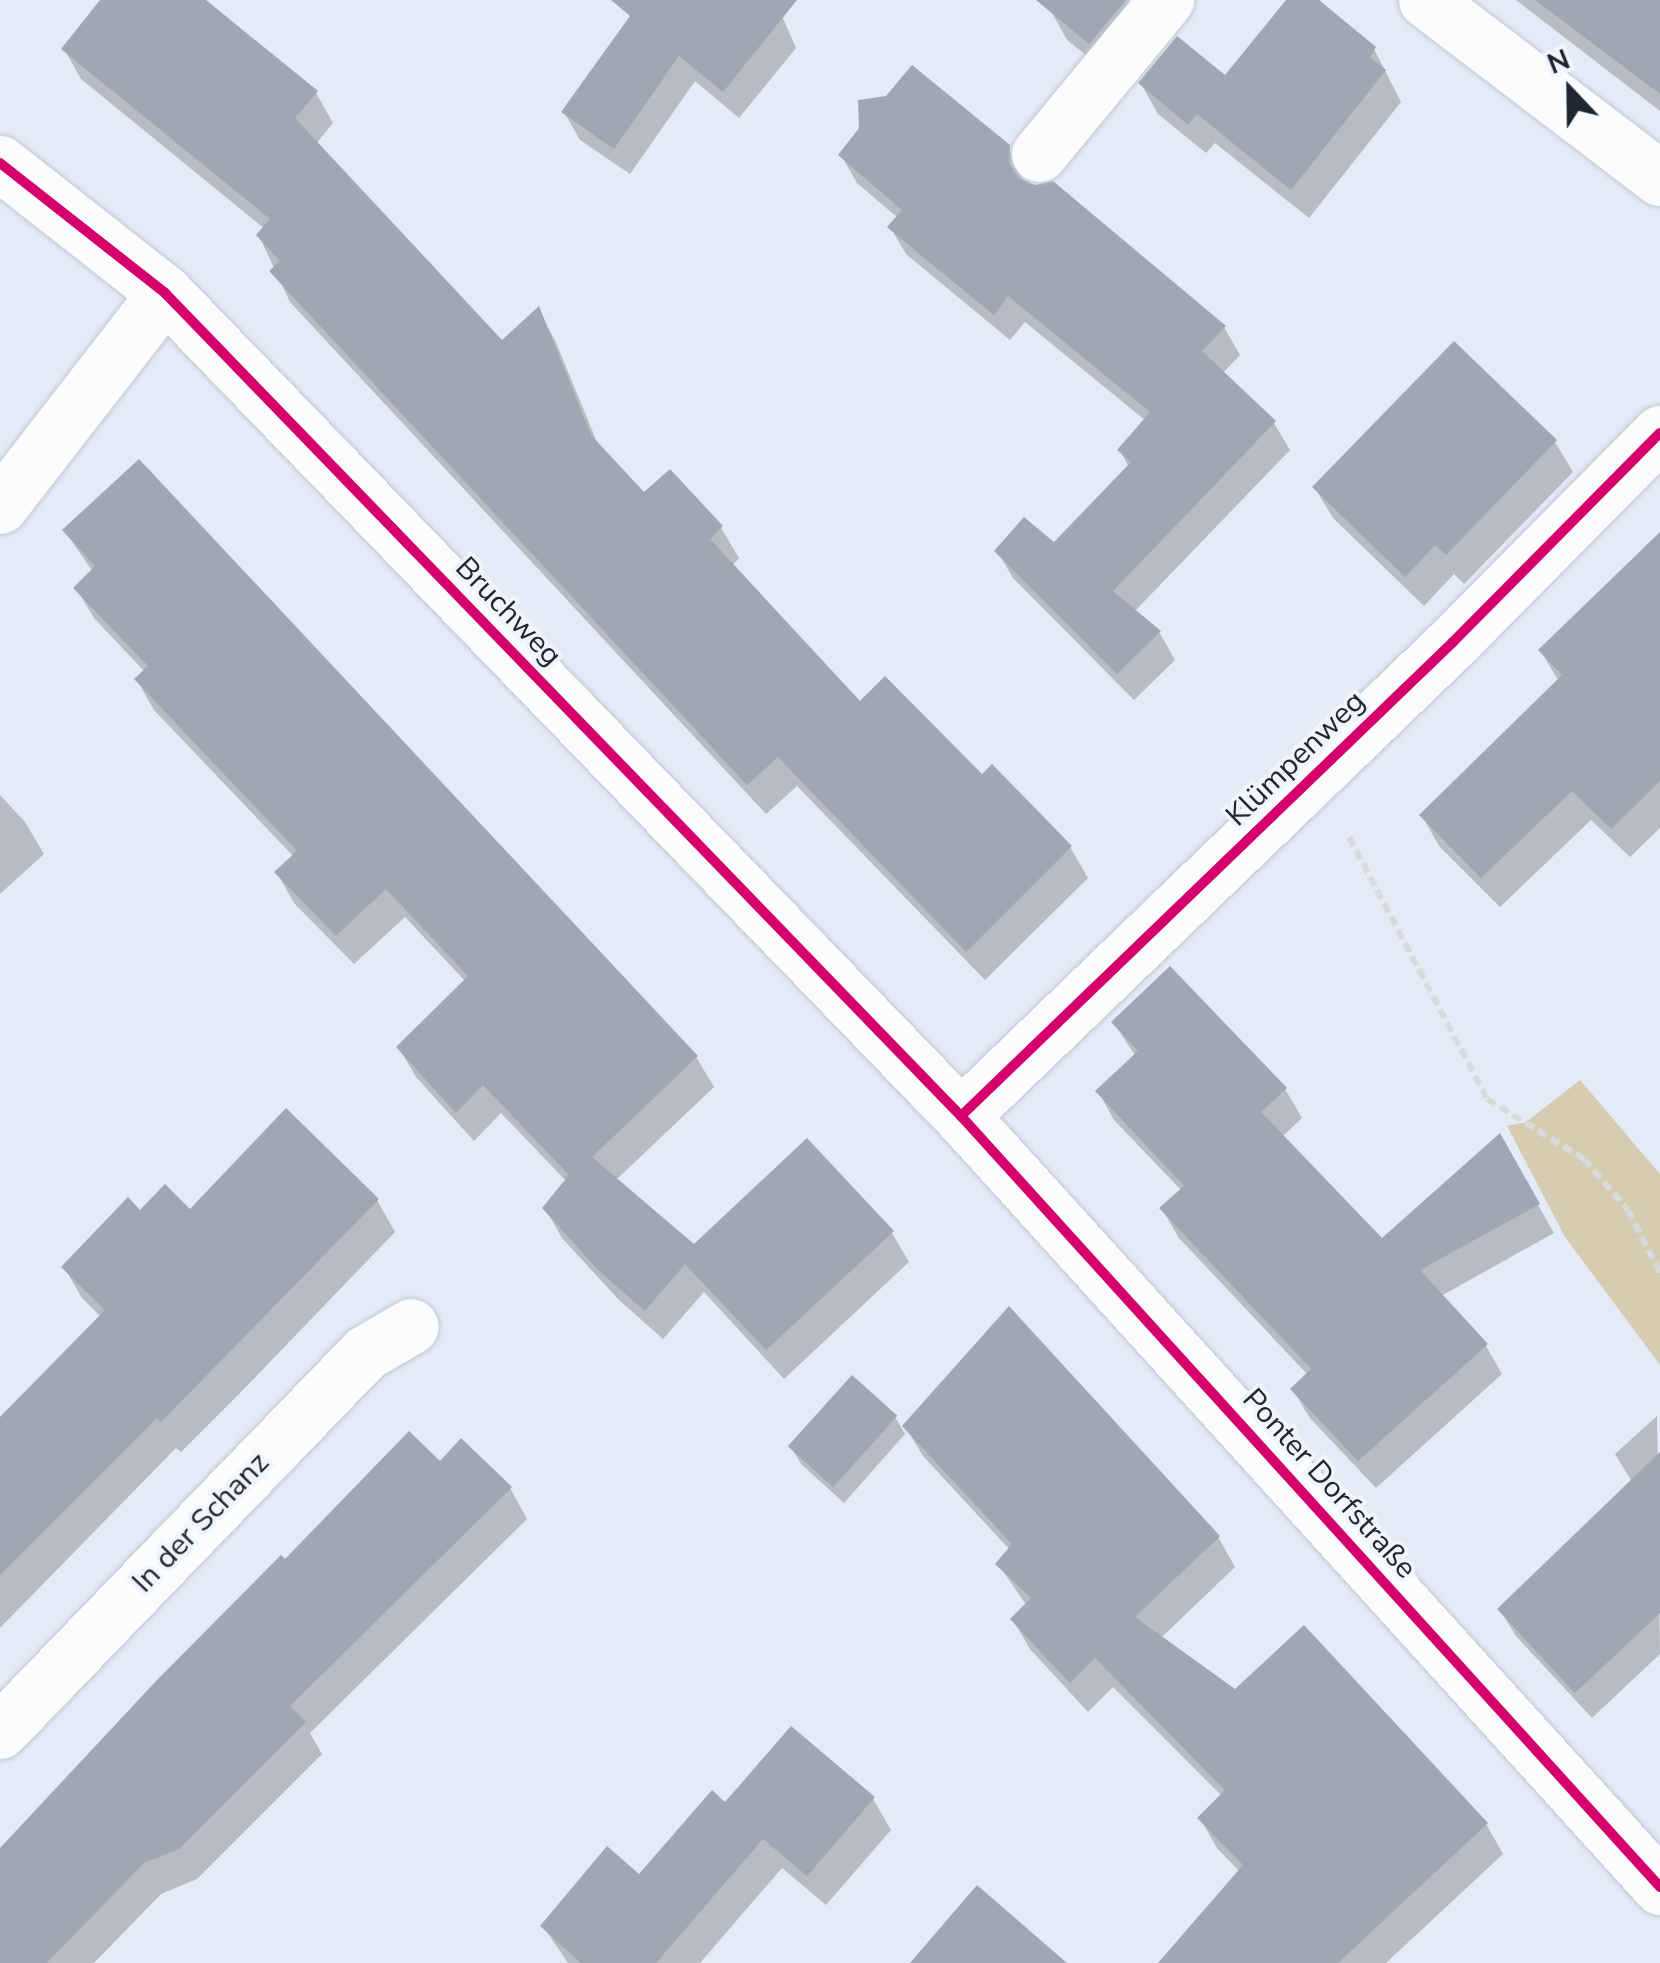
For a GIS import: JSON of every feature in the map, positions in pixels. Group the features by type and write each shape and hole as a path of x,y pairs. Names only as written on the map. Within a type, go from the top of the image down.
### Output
{"street":[{"path":"1039,154 1166,0"},
{"path":"1426,0 1660,178"},
{"name":"Bruchweg","path":"0,163 165,294 961,1116"},
{"path":"0,506 165,294"},
{"name":"Klümpenweg","path":"961,1116 1318,773 1660,434"},
{"name":"Ponter Dorfstraße","path":"961,1116 1660,1887"},
{"name":"In der Schanz","path":"0,1731 365,1354 411,1326"}],"path":[{"path":"1318,773 1487,1098 1584,1159 1628,1210 1660,1273"}],"shaded area":[{"path":"1580,1080 1660,1174 1660,1365 1565,1237 1507,1126 1526,1122"}],"building":[{"path":"100,0 206,0 318,91 295,118 502,340 539,306 591,435 644,492 670,469 723,526 710,539 860,701 885,676 982,774 992,764 1072,846 966,952 778,757 747,785 269,271 280,261 256,235 270,219 61,49"},
{"path":"611,0 797,0 723,92 679,56 614,149 561,112 630,16"},
{"path":"1036,0 1126,0 1089,44"},
{"path":"1286,0 1319,0 1376,47 1370,57 1386,70 1291,190 1197,114 1188,125 1138,83 1177,36 1225,75"},
{"path":"1535,0 1660,0 1660,94"},
{"path":"912,65 1010,145 1010,164 1018,177 1035,185 1053,181 1226,326 1202,351 1276,421 1113,591 1161,631 1117,674 994,551 1024,517 1054,542 1131,462 1117,450 1150,412 1008,296 994,315 887,227 902,210 838,155 859,128 858,100 886,96"},
{"path":"1454,341 1557,440 1446,555 1435,545 1405,577 1312,487"},
{"path":"139,459 698,1056 592,1157 694,1244 807,1138 894,1231 766,1350 685,1264 645,1311 598,1270 542,1208 569,1175 483,1085 456,1113 396,1047 468,976 386,889 336,936 274,872 297,851 134,679 148,666 73,588 95,566 62,530"},
{"path":"1660,532 1660,781 1611,829 1572,791 1481,878 1419,815 1562,675 1538,650"},
{"path":"1170,966 1287,1088 1261,1112 1382,1238 1500,1133 1540,1204 1420,1270 1488,1344 1358,1461 1290,1389 1311,1369 1159,1208 1184,1186 1095,1091 1138,1051 1111,1022"},
{"path":"286,1108 379,1199 161,1422 157,1418 0,1575 0,1417 105,1310 61,1267 128,1197 140,1210 165,1184 190,1209"},
{"path":"1009,1306 1220,1536 1135,1617 1235,1689 1304,1625 1488,1823 1338,1963 1158,1963 1243,1865 1197,1818 1225,1790 1095,1658 1070,1683 1010,1619 1031,1598 995,1564 1012,1544 902,1426"},
{"path":"852,1375 897,1416 833,1487 788,1446"},
{"path":"409,1431 440,1461 461,1438 512,1487 290,1706 306,1722 179,1849 144,1863 47,1963 0,1963 0,1848 158,1679 281,1555 285,1559"},
{"path":"1660,1452 1660,1613 1575,1693 1497,1609"},
{"path":"791,1726 875,1797 807,1876 763,1839 656,1963 581,1963 540,1926 607,1846 639,1874 712,1790 725,1802"},
{"path":"977,1885 1067,1963 910,1963"}],"cycle path":[{"path":"0,163 165,293 961,1116 1660,1887"},
{"path":"961,1116 1453,642 1660,433"}]}
